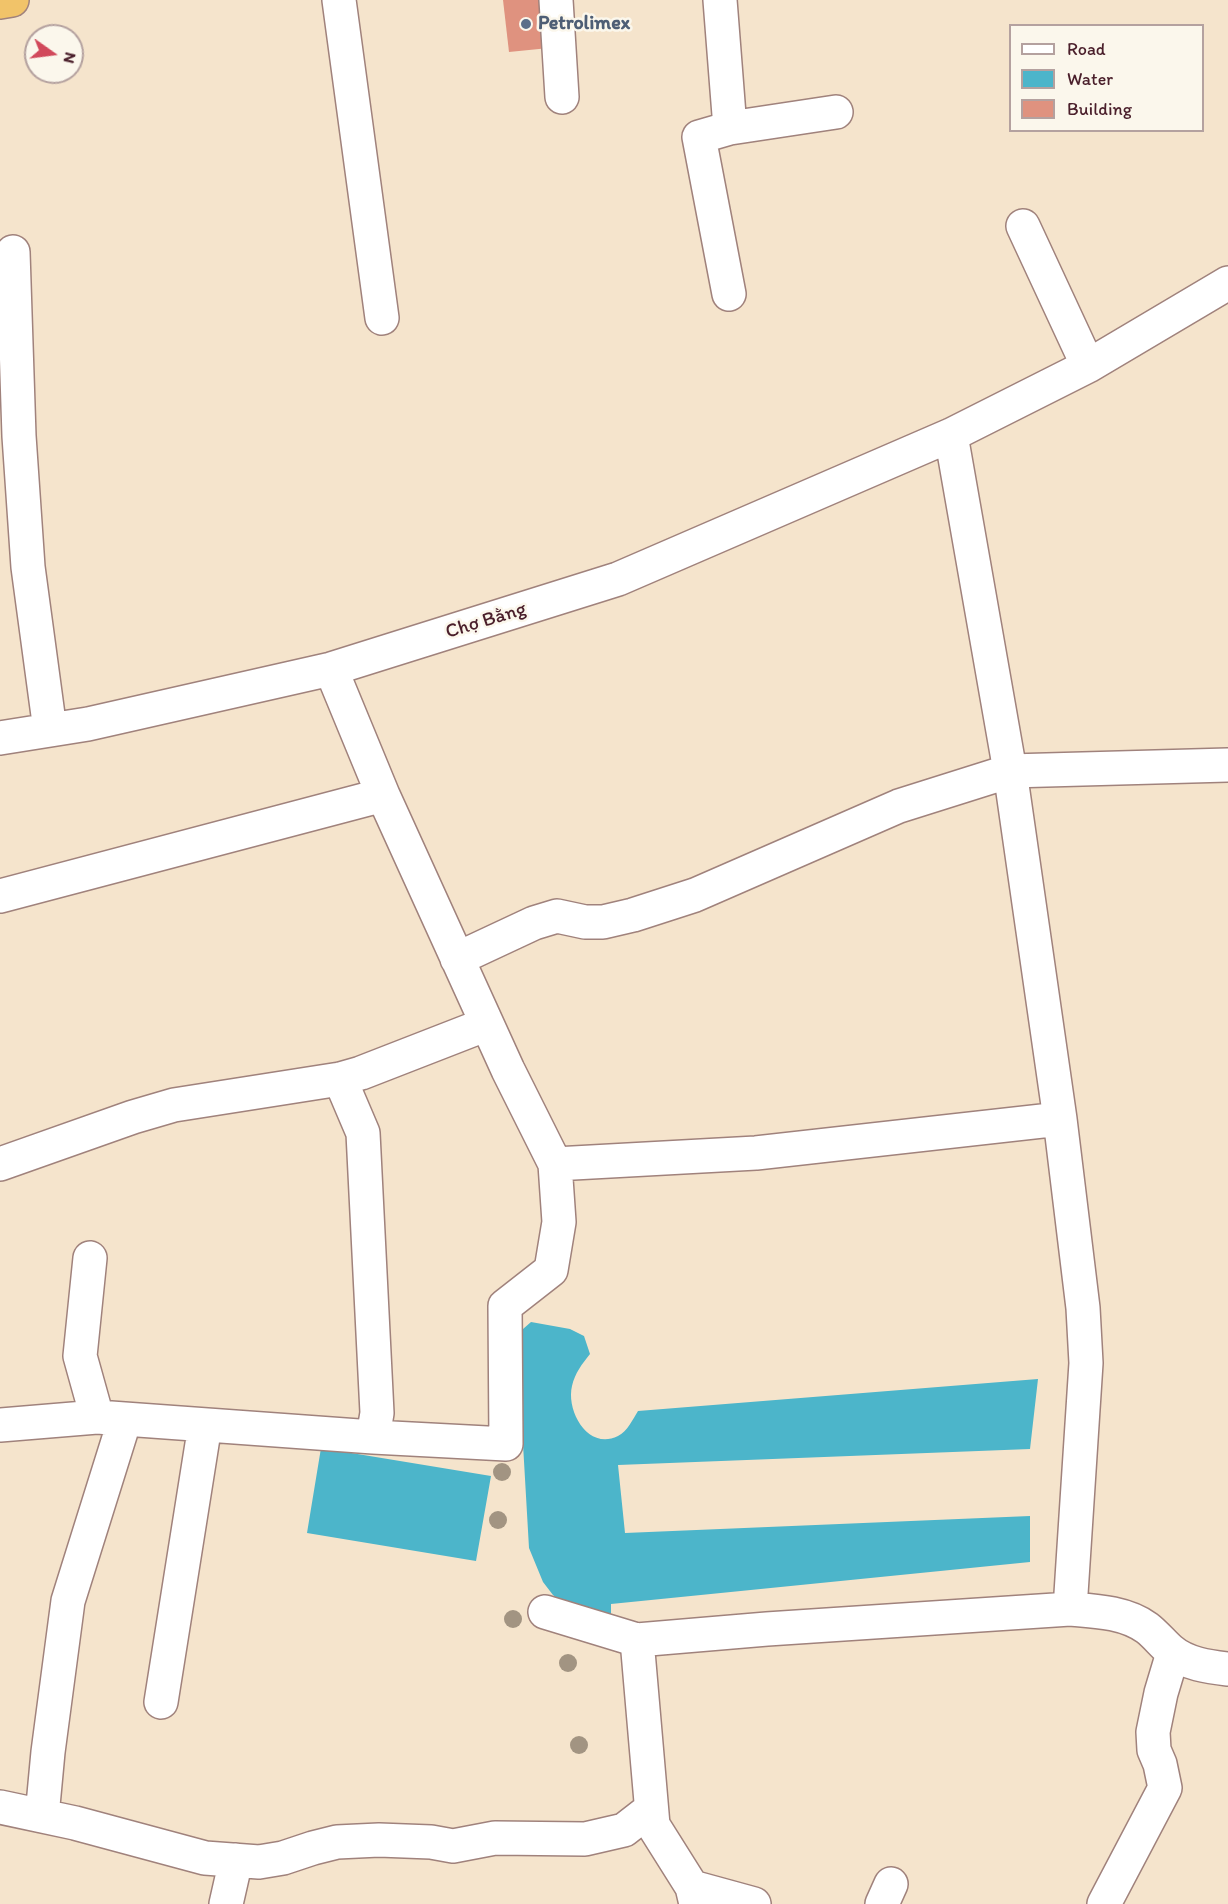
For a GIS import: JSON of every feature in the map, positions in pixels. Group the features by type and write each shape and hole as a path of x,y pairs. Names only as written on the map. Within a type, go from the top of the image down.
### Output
{"highway":[{"path":"0,2 12,0"}],"street":[{"path":"339,0 382,318"},
{"path":"556,0 562,97"},
{"path":"720,0 730,128"},
{"path":"729,294 699,136 730,128 836,112"},
{"path":"1023,226 1088,366"},
{"path":"13,252 19,436 28,567 50,730"},
{"name":"Chợ Bằng","path":"0,738 88,724 331,669 618,579 951,435 1088,366 1228,283"},
{"path":"951,435 1010,771 1060,1119 1083,1308 1086,1363 1070,1609"},
{"path":"0,1425 111,1418 506,1444 505,1306 551,1270 559,1222 555,1164 487,1024 383,795 331,669"},
{"path":"457,958 557,916 585,922 603,922 695,895 900,806 1010,771 1228,765"},
{"path":"0,896 383,795"},
{"path":"0,1164 174,1105 340,1079 361,1073 487,1024"},
{"path":"340,1079 363,1133 377,1413 373,1437"},
{"path":"555,1164 756,1154 1060,1119"},
{"path":"42,1816 68,1601 111,1418 80,1356 90,1258"},
{"path":"161,1702 205,1425"},
{"path":"545,1612 637,1640 1070,1609 1102,1612 1126,1618 1146,1627 1173,1653 1189,1661 1228,1669"},
{"path":"637,1640 653,1825 694,1895 754,1904"},
{"path":"1104,1904 1165,1788 1160,1764 1154,1750 1153,1732 1161,1693 1173,1653"},
{"path":"0,1807 205,1857 259,1862 283,1858 337,1842 379,1840 431,1842 453,1846 495,1838 585,1839 624,1830 651,1809"},
{"path":"226,1904 236,1860"}],"water":[{"path":"531,1322 570,1329 584,1336 590,1354 573,1381 572,1406 582,1426 597,1438 607,1439 618,1436 630,1425 638,1411 1038,1379 1030,1449 618,1465 625,1533 1030,1516 1030,1562 611,1604 611,1620 568,1607 553,1595 543,1582 529,1548 517,1340 523,1329"},
{"path":"321,1448 491,1476 476,1561 307,1533"}],"building":[{"name":"Petrolimex","path":"503,0 544,0 549,48 509,52"}],"place":[{"name":"Petrolimex","path":"526,24"}]}
